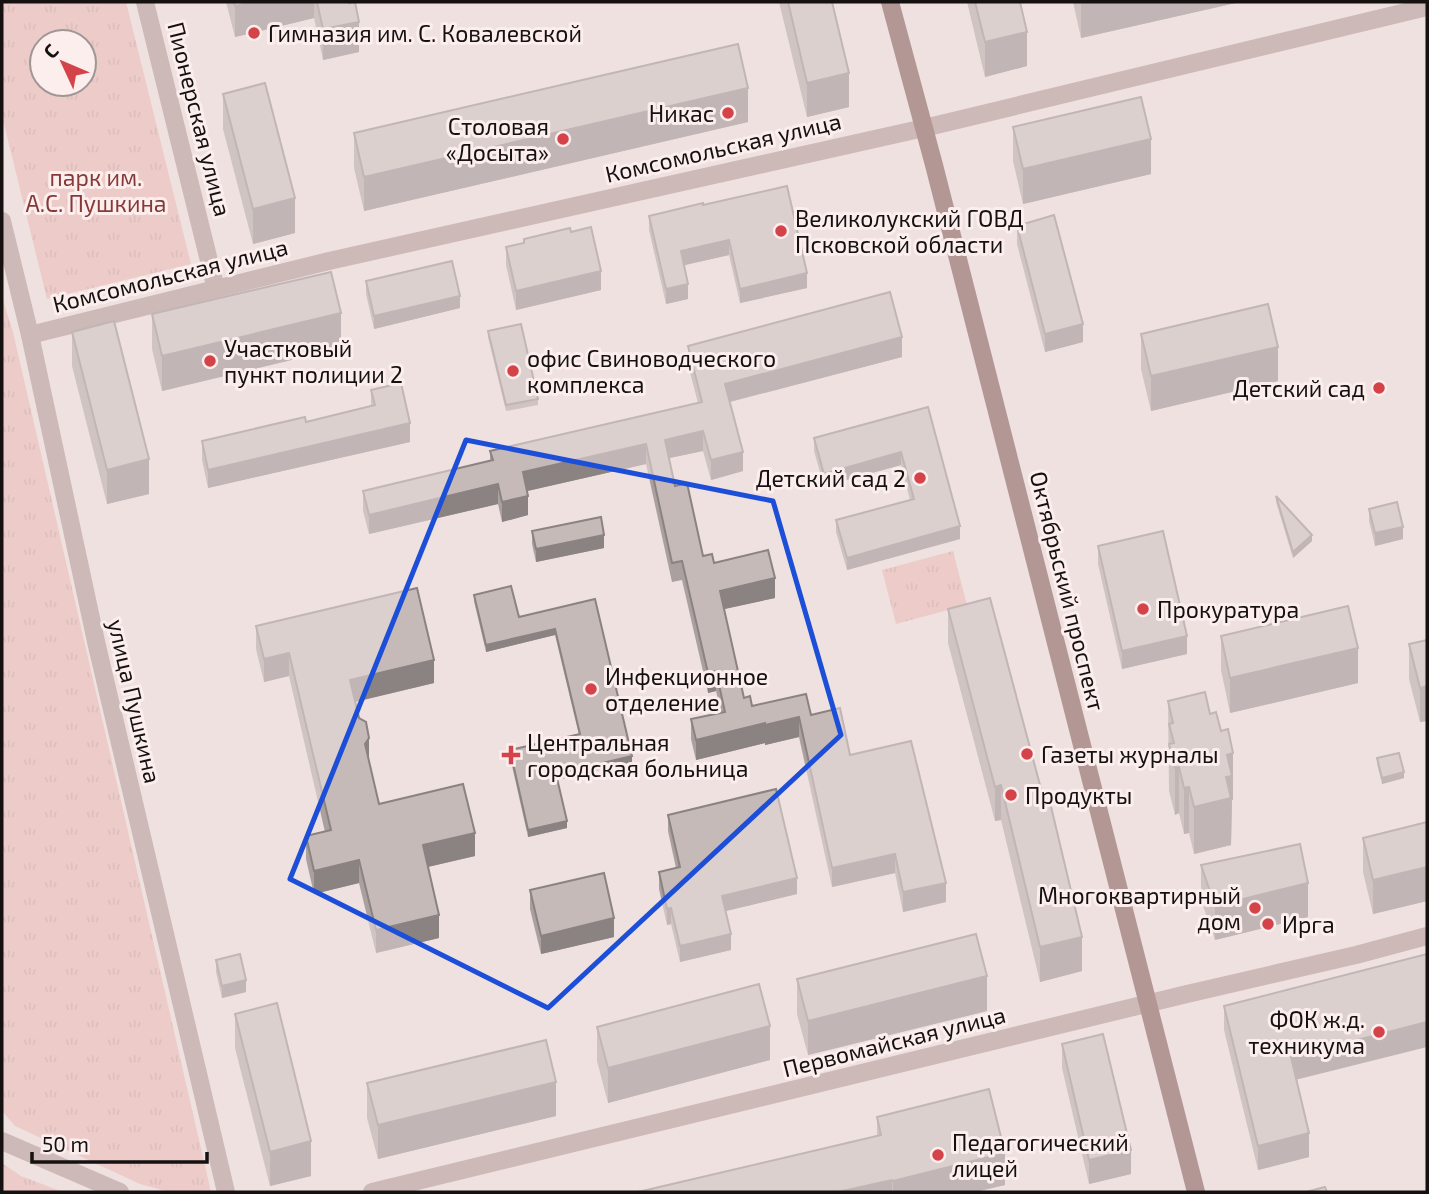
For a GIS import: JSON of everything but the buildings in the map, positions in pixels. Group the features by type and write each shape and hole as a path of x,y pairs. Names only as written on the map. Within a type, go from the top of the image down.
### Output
{"main road":[{"name":"Октябрьский проспект","path":"890,2 1196,1192"}],"street":[{"name":"Пионерская улица","path":"145,2 216,289"},
{"name":"Комсомольская улица","path":"30,335 368,253 924,128 1427,7"},
{"name":"улица Пушкина","path":"2,221 30,335 97,646 226,1192"},
{"name":"Первомайская улица","path":"372,1192 1427,936"},
{"path":"2,1141 120,1192"}],"highlighted area":[{"path":"466,440 773,501 841,735 548,1008 290,879"}],"green space":[{"name":"парк им. А.С. Пушкина","path":"2,2 126,2 191,264 47,299 2,116"},
{"path":"2,297 13,332 211,1192 169,1192 140,1184 15,1126 2,1111"},
{"path":"953,551 967,605 896,624 882,570"},
{"path":"2,1163 21,1176 63,1192 2,1192"}],"place":[{"name":"Гимназия им. С. Ковалевской","path":"254,33"},
{"name":"Никас","path":"728,113"},
{"name":"Столовая «Досыта»","path":"563,139"},
{"name":"Великолукский ГОВД Псковской области","path":"781,231"},
{"name":"Участковый пункт полиции 2","path":"210,361"},
{"name":"офис Свиноводческого комплекса","path":"513,371"},
{"name":"Детский сад","path":"1379,388"},
{"name":"Детский сад 2","path":"920,478"},
{"name":"Прокуратура","path":"1143,609"},
{"name":"Инфекционное отделение","path":"591,689"},
{"name":"Газеты журналы","path":"1027,754"},
{"name":"Центральная городская больница","path":"511,755"},
{"name":"Продукты","path":"1011,795"},
{"name":"Многоквартирный дом","path":"1255,908"},
{"name":"Ирга","path":"1268,924"},
{"name":"ФОК ж.д. техникума","path":"1379,1032"},
{"name":"Педагогический лицей","path":"938,1155"}]}
